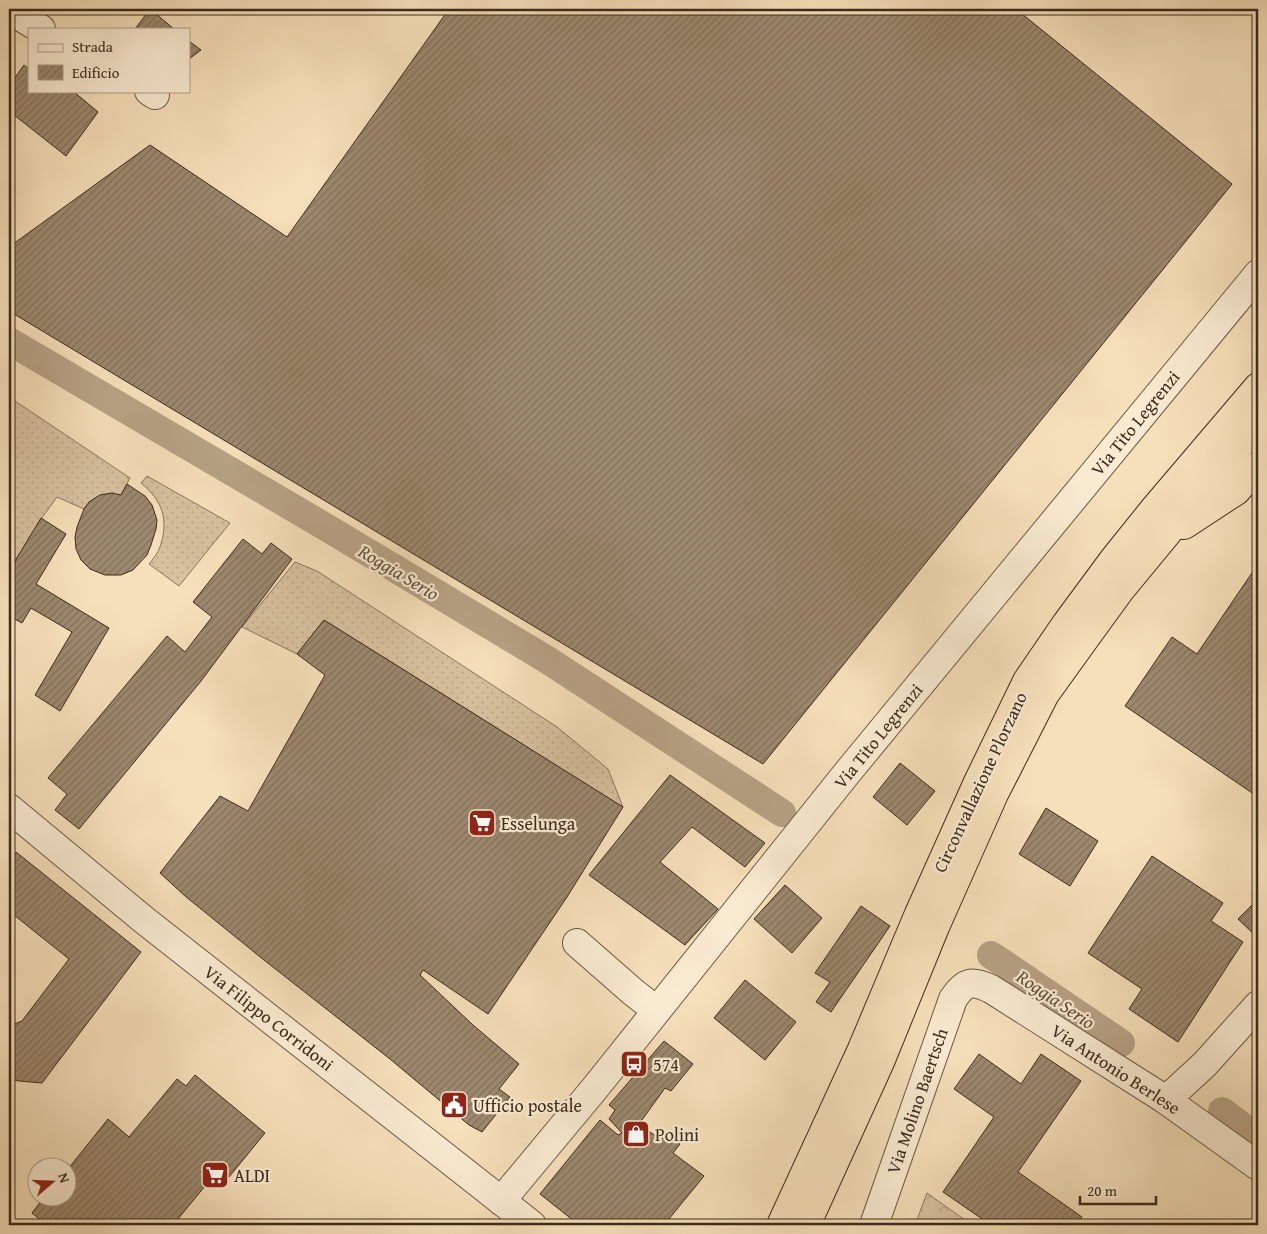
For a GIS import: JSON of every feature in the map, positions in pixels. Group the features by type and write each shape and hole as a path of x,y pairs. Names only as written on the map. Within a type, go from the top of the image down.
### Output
{"highway":[{"name":"Circonvallazione Plorzano","path":"781,1225 862,1049 918,916 978,782 1027,681 1114,558 1258,387"},
{"name":"Circonvallazione Plorzano","path":"806,1225 880,1062 935,927 990,803 1045,694 1121,589 1258,423"},
{"path":"1162,539 1236,491 1258,466"}],"street":[{"path":"14,14 40,28"},
{"name":"Via Tito Legrenzi","path":"501,1201 596,1088 656,1010 847,773 1258,274"},
{"name":"Via Filippo Corridoni","path":"9,808 144,920 532,1225"},
{"path":"577,943 656,1010"},
{"name":"Via Antonio Berlese","path":"968,984 982,984 991,989 1166,1100 1258,1166"},
{"name":"Via Molino Baertsch","path":"874,1225 953,999 960,989 968,984"},
{"path":"1166,1100 1253,1022"}],"green space":[{"path":"9,397 130,478 121,495 104,494 92,500 84,509 57,497 12,566 9,564"},
{"path":"147,476 230,523 179,586 149,564 160,547 163,537 164,520 155,497 141,483"},
{"path":"295,562 317,571 557,727 608,769 623,807 324,620 297,654 242,627"},
{"path":"927,1193 972,1225 915,1225"}],"building":[{"path":"150,9 173,28 136,28"},
{"path":"449,9 1016,9 1232,184 763,764 9,311 9,247 150,145 287,237"},
{"path":"190,42 201,50 190,58"},
{"path":"24,65 28,68 28,92 74,92 98,112 66,156 9,111 9,86"},
{"path":"127,484 145,496 152,505 157,520 156,529 147,555 133,570 121,575 105,575 90,569 81,560 76,549 75,537 77,527 89,502 100,495 112,493 121,495"},
{"path":"41,518 66,534 36,584 109,628 60,711 35,695 72,632 31,608 22,623 9,616 9,564 12,566"},
{"path":"243,539 262,554 271,543 292,559 201,681 79,829 55,810 67,794 48,778 167,636 185,652 212,617 193,602"},
{"path":"1258,564 1258,797 1125,706 1172,637 1197,654"},
{"path":"324,620 623,807 567,897 488,1014 423,970 420,975 473,1025 519,1064 499,1089 510,1097 482,1132 469,1125 390,1059 185,896 160,873 220,796 248,811 325,675 297,654"},
{"path":"900,763 935,791 907,825 873,797"},
{"path":"670,775 765,843 745,867 692,827 660,862 718,909 685,945 589,875"},
{"path":"1046,808 1098,841 1070,886 1019,854"},
{"path":"16,852 141,952 42,1083 9,1080 9,1026 22,1021 69,959 9,911 9,861"},
{"path":"1152,856 1223,903 1211,921 1243,942 1178,1042 1129,1009 1142,989 1088,953"},
{"path":"785,885 822,918 792,953 754,919"},
{"path":"1258,899 1258,938 1238,919"},
{"path":"861,906 890,926 831,1012 816,1002 830,982 815,973"},
{"path":"745,980 796,1022 765,1060 714,1018"},
{"name":"Polini","path":"664,1041 693,1064 671,1091 665,1088 639,1124 661,1140 667,1133 680,1144 673,1153 704,1176 664,1225 579,1225 540,1194 600,1120 618,1135 622,1133 609,1119 615,1110 609,1105"},
{"path":"979,1054 1021,1084 1041,1054 1081,1081 1018,1172 1082,1217 1076,1225 1006,1225 998,1219 994,1225 991,1225 943,1192 994,1117 954,1089"},
{"path":"195,1075 265,1133 229,1177 219,1169 173,1225 70,1225 64,1221 61,1225 47,1225 32,1213 37,1206 78,1206 78,1156 108,1119 129,1137 177,1079 186,1086"}],"waterway":[{"name":"Roggia Serio","path":"9,341 546,659 782,813"},
{"name":"Roggia Serio","path":"991,955 1121,1043"},
{"name":"Roggia Serio","path":"1222,1111 1258,1138"}],"place":[{"name":"Esselunga","path":"482,823"},
{"name":"574","path":"634,1064"},
{"name":"Ufficio postale","path":"454,1105"},
{"name":"Polini","path":"636,1134"},
{"name":"ALDI","path":"215,1175"}]}
